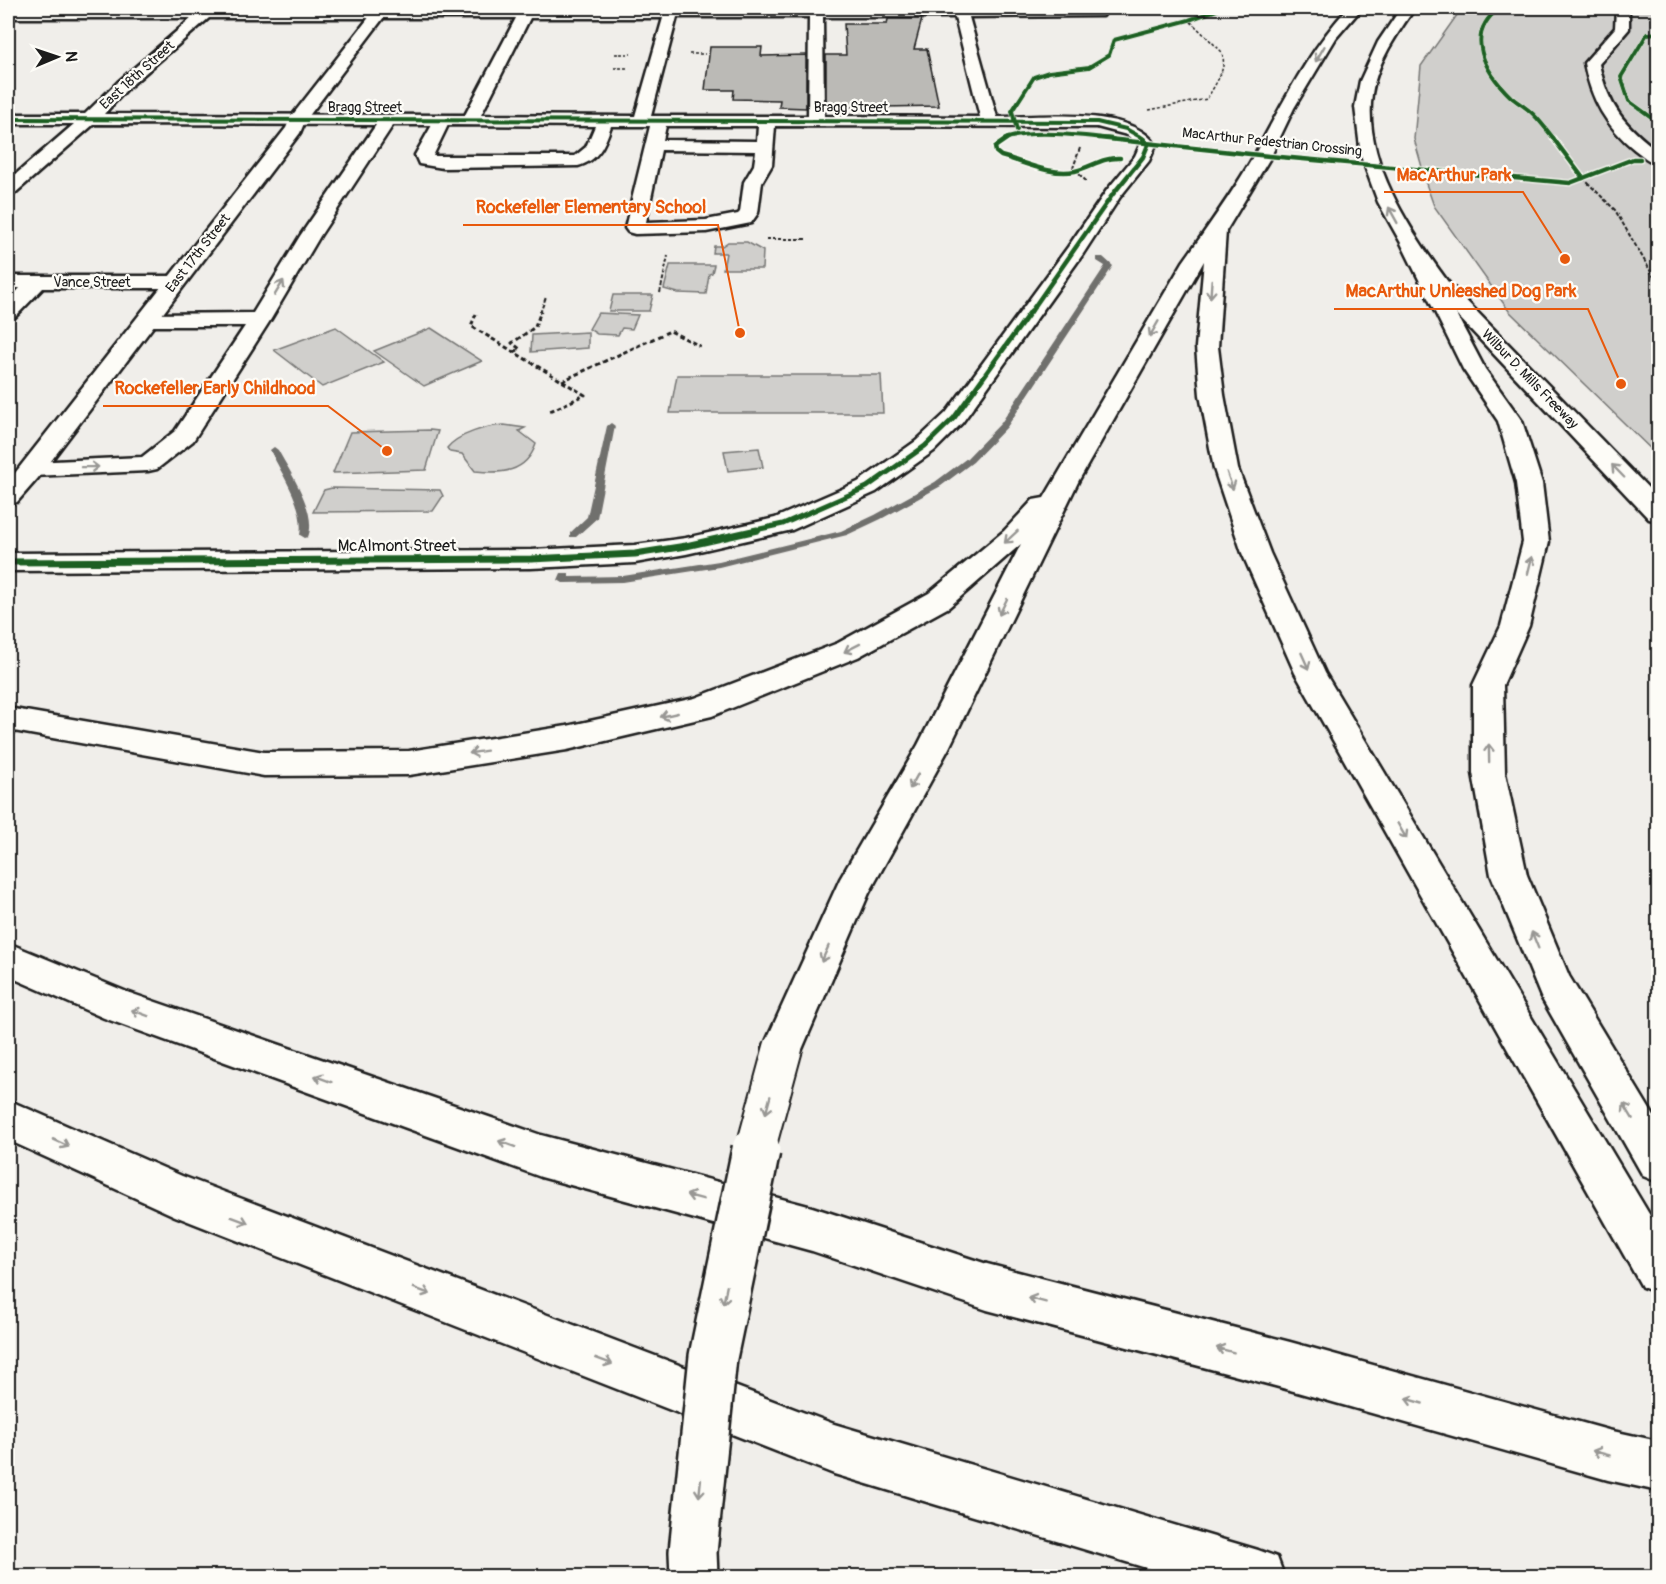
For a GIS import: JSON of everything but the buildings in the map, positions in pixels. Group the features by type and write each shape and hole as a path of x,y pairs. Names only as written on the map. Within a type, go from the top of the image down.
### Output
{"main road":[{"path":"694,1576 693,1552 713,1358 748,1179 783,1048 854,889 933,748 1066,480 1193,262 1216,231 1261,158 1286,108 1330,36 1354,8"},
{"name":"Wilbur D. Mills Freeway","path":"1408,8 1384,44 1368,82 1363,106 1370,158 1382,193 1410,245 1441,286 1659,513"},
{"path":"1622,8 1622,29 1591,63 1595,85 1605,111 1634,140 1659,159"},
{"path":"8,14 33,11 672,11 816,15 961,11 1098,14"},
{"name":"East 18th Street","path":"8,190 90,119 123,85 209,11"},
{"name":"East 17th Street","path":"8,497 148,320 294,129 297,120 384,11"},
{"path":"672,11 650,120 652,146 635,228 706,226 744,219 750,213 753,182 763,165 767,120"},
{"path":"961,11 990,122"},
{"path":"471,120 514,12"},
{"path":"816,15 816,120"},
{"name":"Bragg Street","path":"8,119 1097,122 1133,131 1144,138 1148,146 1143,157 1113,194 1076,250 954,418 925,446 867,487 783,524"},
{"path":"32,469 148,464 184,436 260,319 310,236 388,120"},
{"path":"443,120 423,155 425,160 443,163 578,161 588,157 594,151 605,120"},
{"path":"652,146 764,146"},
{"path":"1216,231 1207,347 1212,395 1226,469 1256,553 1310,673 1659,1270"},
{"path":"1410,245 1474,369 1510,421 1529,483 1536,542 1515,626 1488,685 1489,772 1509,875 1554,985 1659,1161"},
{"name":"Vance Street","path":"8,282 176,282"},
{"path":"8,313 37,282"},
{"path":"148,320 260,319"},
{"path":"8,719 264,764 409,763 567,738 701,708 848,650 939,600 1013,537 1066,480"},
{"name":"McAlmont Street","path":"8,562 566,557 635,554 686,546 783,524"},
{"path":"8,959 118,1006 541,1156 812,1228 987,1287 1290,1366 1608,1455 1659,1466"},
{"path":"8,1120 186,1199 834,1449 1258,1576"}],"path":[{"path":"1178,23 1199,16"},
{"path":"1112,125 1135,113 1207,99 1224,69 1225,58 1221,48 1189,20"},
{"path":"615,54 632,54"},
{"path":"1072,171 1077,155"},
{"path":"1072,171 1086,168"},
{"path":"1072,171 1089,184"},
{"path":"1579,177 1593,174"},
{"path":"1579,177 1615,210 1659,284"},
{"path":"660,293 669,251"},
{"path":"513,352 520,349 512,343 536,327 546,297"},
{"path":"476,314 471,326 585,395 550,411"},
{"path":"562,381 670,332 700,346"}],"shaded area":[{"path":"1462,8 1658,8 1658,456 1509,311 1434,206 1420,167 1422,167 1414,139 1421,66"},
{"path":"728,242 747,242 763,251 762,269 723,269 726,253 713,253 714,246 722,246"},
{"path":"670,265 714,265 712,273 709,274 706,294 678,293 664,289"},
{"path":"613,295 653,295 649,311 609,311"},
{"path":"598,313 638,315 632,329 622,328 618,335 597,334 589,329"},
{"path":"336,327 384,362 322,387 274,350"},
{"path":"431,328 482,361 424,386 374,351"},
{"path":"588,332 588,348 531,352 532,335"},
{"path":"677,375 881,375 883,413 670,413"},
{"path":"504,425 525,428 519,431 536,444 526,461 511,470 475,471 462,454 450,452 447,448 458,439 473,432"},
{"path":"438,431 426,470 333,473 350,432"},
{"path":"759,448 763,467 728,471 724,451"},
{"path":"332,488 440,490 443,496 433,511 313,512 324,490"}],"waterway":[{"path":"565,575 563,580 623,579 719,564 844,533 938,484 970,460 1004,425 1109,266 1100,259"},
{"path":"573,535 592,518 611,426"},
{"path":"274,450 301,505 305,516 305,535"}],"cycle path":[{"path":"1017,130 1012,111 1034,77 1049,72 1089,67 1109,55 1114,40 1189,20 1222,8"},
{"path":"1500,8 1488,16 1481,27 1480,39 1487,66 1504,90 1541,123 1583,178"},
{"path":"1658,33 1647,34 1621,77 1629,101 1658,122"},
{"path":"8,119 1097,122 1133,131 1148,145 1143,157 1113,194 1076,250 954,418 925,446 867,487 783,524 686,546 635,554 531,559 8,562"},
{"name":"MacArthur Pedestrian Crossing","path":"1120,158 1106,158 1074,171 1058,172 1001,156 996,152 995,147 1006,138 1020,135 1085,136 1269,156 1570,183 1633,159 1640,159"}],"place":[{"name":"MacArthur Park","path":"1565,259"},
{"name":"Rockefeller Elementary School","path":"740,333"},
{"name":"MacArthur Unleashed Dog Park","path":"1621,384"},
{"name":"Rockefeller Early Childhood","path":"387,451"}]}
